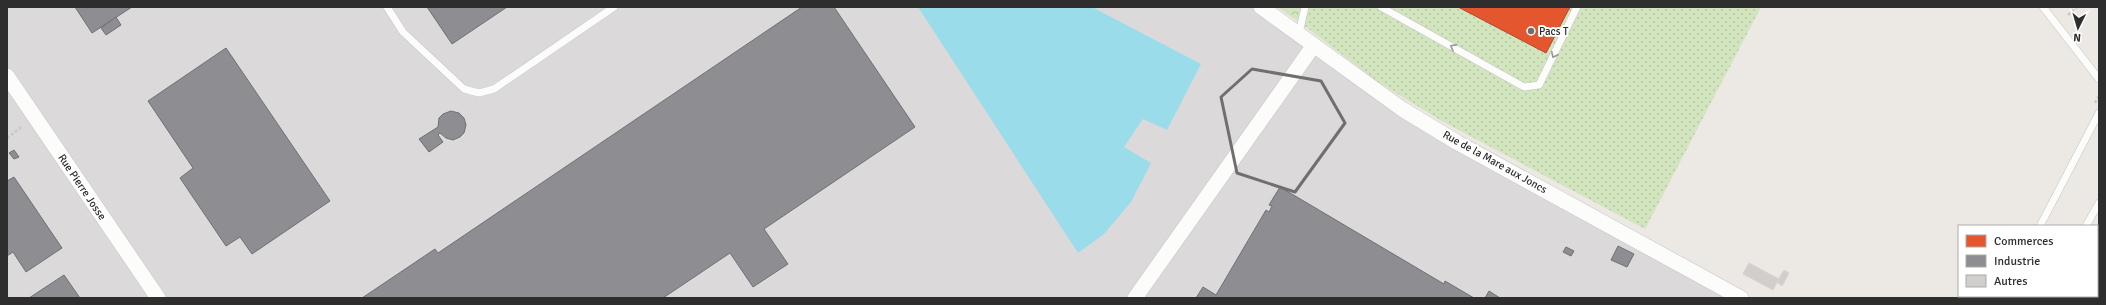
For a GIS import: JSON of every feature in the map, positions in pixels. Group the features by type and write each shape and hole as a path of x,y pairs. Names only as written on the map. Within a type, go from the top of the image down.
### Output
{"street":[{"name":"Rue de la Mare aux Joncs","path":"1261,7 1299,33 1402,109 1458,143 1741,298"},
{"path":"1135,298 1314,45"},
{"name":"Rue Pierre Josse","path":"7,76 158,298"}],"lane":[{"path":"387,7 403,32 464,89 479,93 494,89 614,7"},
{"path":"1299,33 1305,7"},
{"path":"1381,7 1524,87 1539,85 1577,7"},
{"path":"2043,7 2099,79"},
{"path":"2041,225 2099,113"},
{"path":"2087,225 2099,202"}],"path":[{"path":"2068,15 2077,7"},
{"path":"7,138 35,118"}],"highlighted area":[{"path":"1252,69 1321,81 1345,123 1295,192 1237,173 1221,97"}],"shaded area":[{"path":"7,7 1261,7 1402,109 1741,298 7,298"}],"green space":[{"path":"1277,7 1305,7 1302,24"},
{"path":"1305,7 1761,7 1645,229 1440,120 1378,82 1302,24"}],"water":[{"path":"918,7 1092,7 1201,64 1167,130 1143,119 1124,147 1151,163 1131,202 1104,234 1078,253"}],"building: Commerces":[{"name":"Pacs T","path":"1458,7 1570,7 1546,53"}],"building: Industrie":[{"path":"75,7 132,7 92,33"},
{"path":"427,7 507,7 452,44"},
{"path":"802,7 834,7 915,127 764,229 788,264 753,287 730,253 663,298 362,298 435,249 438,253"},
{"path":"116,17 121,25 106,35 101,28"},
{"path":"226,48 330,201 252,254 240,237 226,246 180,178 193,168 148,101"},
{"path":"451,111 459,113 464,118 466,125 464,133 460,137 453,140 446,138 440,133 438,135 443,142 429,152 419,139 438,127 439,118 443,114"},
{"path":"14,150 19,157 14,159 9,153"},
{"path":"14,177 62,248 26,272 13,252 7,256 7,181"},
{"path":"1280,187 1444,284 1445,281 1474,298 1196,298 1203,287 1216,295 1266,210 1269,212 1272,206 1269,205"},
{"path":"1618,246 1634,254 1627,267 1611,260"},
{"path":"1566,247 1574,251 1571,256 1563,252"},
{"path":"64,275 80,298 29,298"},
{"path":"1489,291 1500,298 1485,298"}],"building: Autres":[{"path":"1749,263 1779,279 1773,290 1743,274"},
{"path":"1784,270 1789,273 1782,286 1777,282"}],"place":[{"name":"Pacs T","path":"1531,31"}]}
